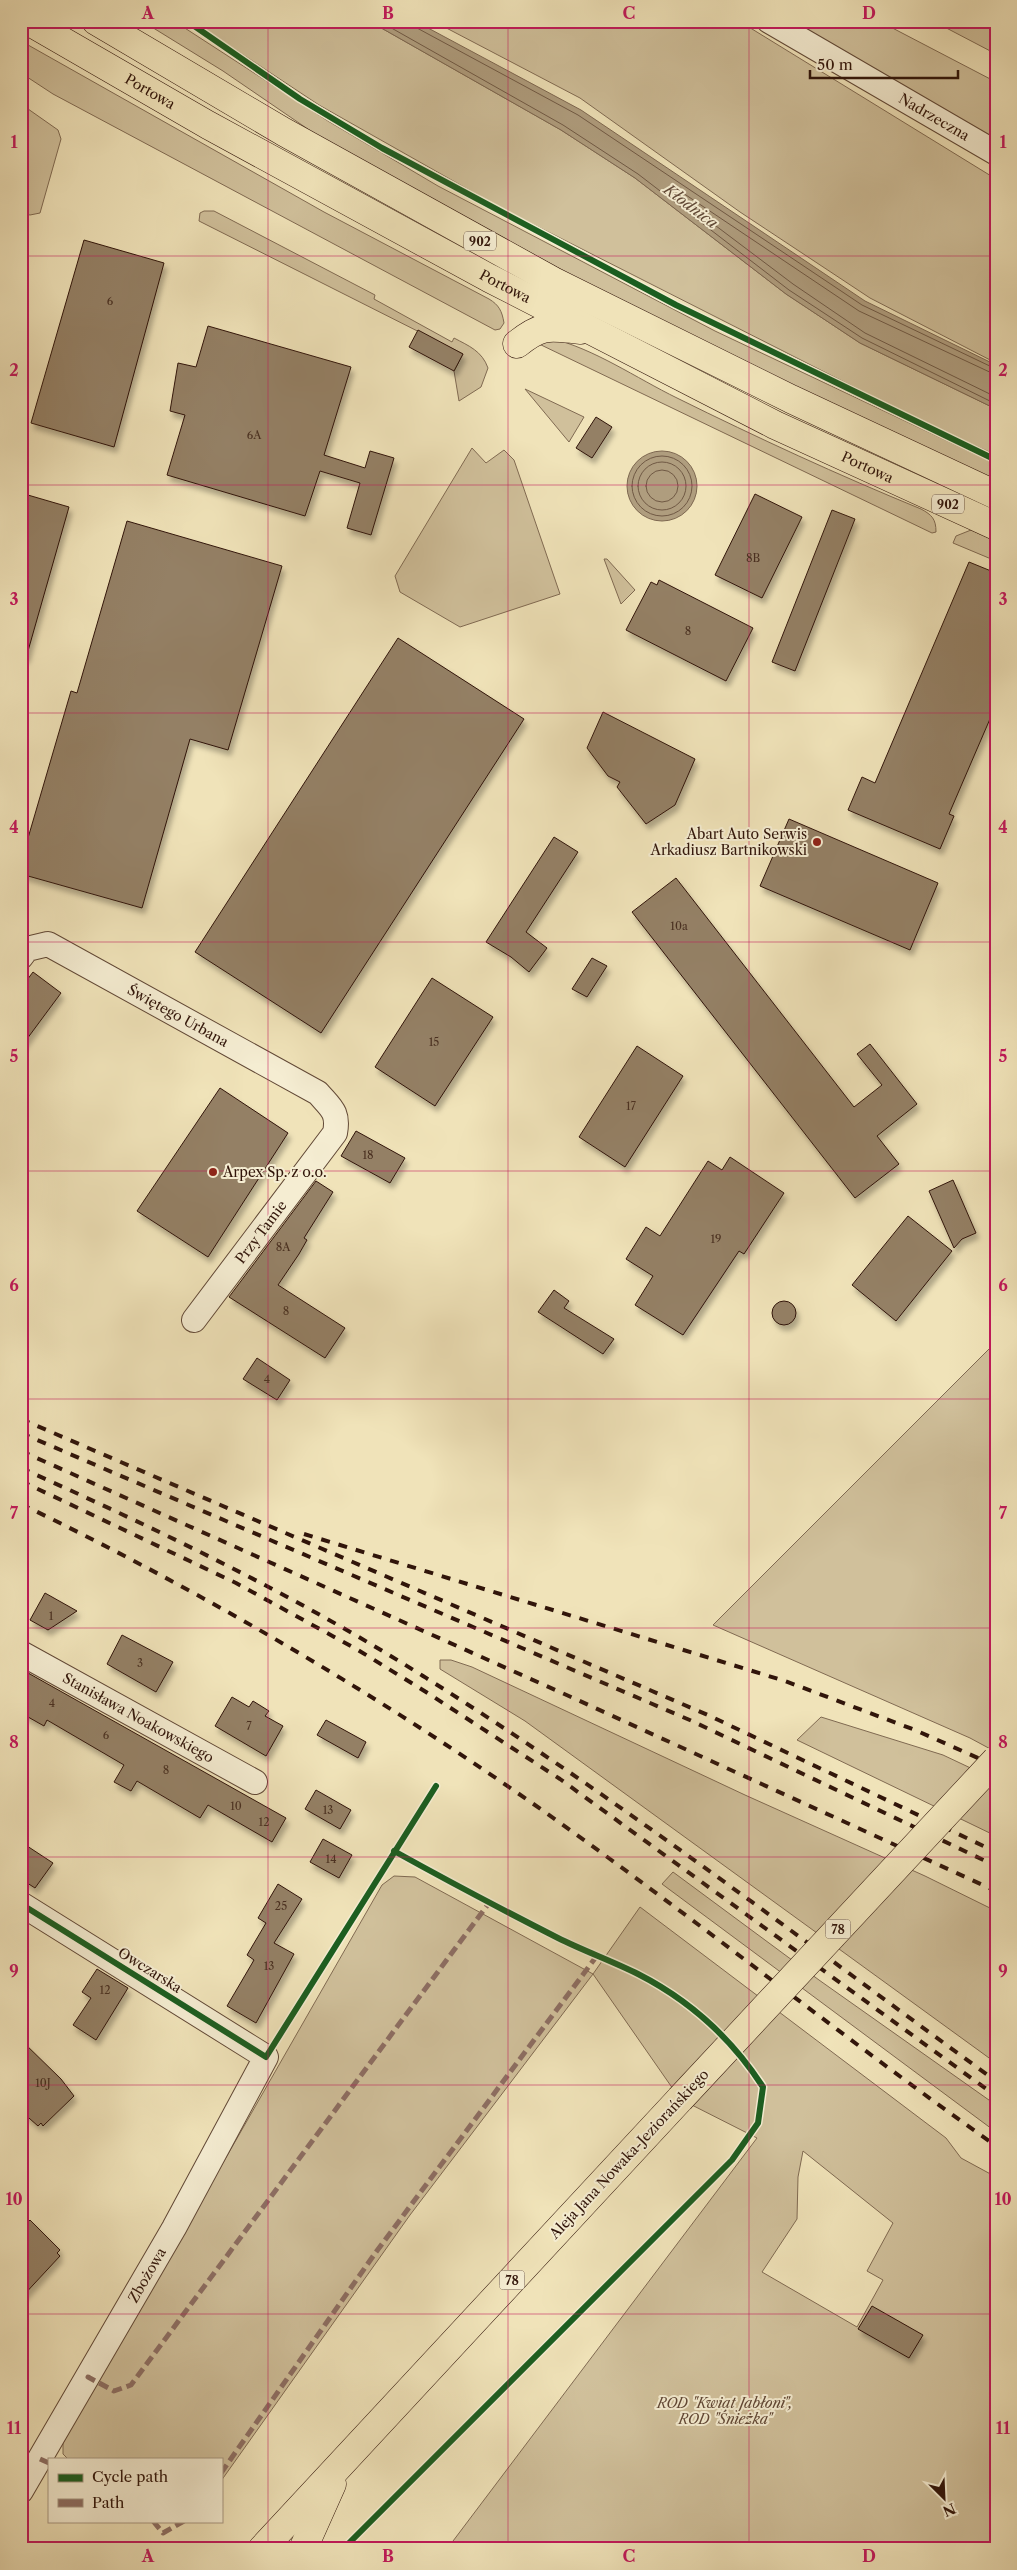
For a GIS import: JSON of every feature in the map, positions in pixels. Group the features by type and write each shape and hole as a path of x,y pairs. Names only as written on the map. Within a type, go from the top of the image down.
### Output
{"main road":[{"name":"Portowa","path":"28,21 489,278 775,425 996,526"},
{"name":"Portowa","path":"96,21 284,132 553,281 791,399 996,495"},
{"path":"21,26 61,41"},
{"path":"489,278 517,308 520,326 517,344 533,331 549,327 593,331"},
{"name":"Aleja Jana Nowaka-Jeziorańskiego","path":"262,2549 996,1760"},
{"path":"303,2549 343,2462"}],"street":[{"name":"Nadrzeczna","path":"769,21 996,153"},
{"name":"Świętego Urbana","path":"29,951 48,944 318,1093"},
{"name":"Przy Tamie","path":"194,1320 335,1133 337,1120 333,1110 318,1093"},
{"name":"Stanisława Noakowskiego","path":"21,1653 255,1782"},
{"name":"Owczarska","path":"21,1904 266,2056"},
{"name":"Zbożowa","path":"21,2491 174,2228 266,2056"}],"green space":[{"path":"142,21 174,21 328,121 438,186 715,331 996,464 996,483 786,383 573,276 318,136 223,71"},
{"path":"192,21 369,21 561,130 635,178 786,294 860,343 996,409 996,455 929,425 501,208 319,105"},
{"path":"433,21 739,21 996,179 996,363 870,298 740,212 580,98"},
{"path":"783,21 879,21 996,82 996,146"},
{"path":"933,21 996,21 996,54"},
{"path":"21,41 324,212 489,299 500,309 504,323 500,329 495,330 53,94 21,73"},
{"path":"21,104 58,130 61,139 40,213 30,215 21,213"},
{"path":"214,211 375,295 374,299 452,342 454,338 470,347 479,353 488,368 481,387 459,401 454,371 463,354 199,221 200,213"},
{"path":"550,338 583,349 738,427 921,509 933,518 936,532 932,533 537,343"},
{"path":"525,389 584,417 569,442"},
{"path":"472,448 486,463 504,450 514,460 560,594 460,627 400,592 395,576"},
{"path":"971,530 996,541 996,561 953,543 956,536"},
{"path":"604,559 607,559 635,590 621,604"},
{"path":"996,1342 996,1752 970,1738 713,1625"},
{"path":"440,1660 451,1660 472,1667 745,1795 925,1876 996,1911 996,2063 525,1721 440,1669"},
{"path":"821,1717 943,1755 996,1780 996,1836 797,1740"},
{"path":"673,1872 819,1980 996,2105 996,2132 662,1884"},
{"path":"394,1876 415,1877 593,1974 410,2215 222,2480 222,2458 67,2458 63,2454 63,2443 382,1885"},
{"name":"ROD \"Kwiat Jabłoni\", ROD \"Śnieżka\"","path":"640,1907 946,2138 961,2158 996,2177 996,2549 447,2549 757,2138 680,2099 593,1974","holes":["803,2151 893,2223 867,2271 883,2280 857,2327 762,2272 797,2219 798,2177"]}],"water":[{"name":"Kłodnica","path":"369,21 415,21 581,110 865,301 996,365 996,409 860,343 786,294 635,178 561,130"},
{"path":"662,451 675,454 687,461 694,473 697,486 694,499 687,511 675,518 662,521 649,518 637,511 630,499 627,486 630,473 637,461 649,454"}],"building":[{"path":"84,240 164,263 114,447 31,423"},
{"path":"208,326 351,367 324,455 365,468 370,451 394,458 371,535 347,528 360,483 320,471 305,516 167,475 185,415 170,411 178,363 196,367"},
{"path":"418,330 463,354 454,371 409,347"},
{"path":"596,417 612,427 592,458 576,448"},
{"path":"21,493 69,507 26,658 21,657"},
{"path":"755,494 802,517 762,598 715,575"},
{"path":"832,510 855,519 795,671 772,662"},
{"path":"127,521 282,566 228,750 190,739 142,908 21,874 21,862 71,691 77,693"},
{"path":"969,562 996,573 996,705 949,814 954,816 940,849 848,810 862,777 875,783"},
{"path":"659,580 753,628 726,681 626,630 651,582 657,585"},
{"path":"398,638 524,719 321,1033 195,952"},
{"path":"603,712 695,759 675,805 646,824 617,787 620,782 608,776 587,748"},
{"path":"789,819 938,883 910,950 760,886"},
{"path":"554,837 578,852 526,932 547,948 529,972 511,957 486,942"},
{"path":"676,878 854,1107 882,1085 857,1054 870,1044 917,1104 877,1136 899,1164 855,1198 632,912"},
{"path":"592,958 607,966 587,997 572,989"},
{"path":"33,972 61,993 21,1047 21,988"},
{"path":"432,978 493,1017 435,1106 375,1067"},
{"path":"637,1046 683,1076 625,1167 579,1137"},
{"name":"Arpex Sp. z o.o.","path":"220,1088 288,1133 208,1257 137,1211"},
{"path":"356,1131 405,1158 390,1183 341,1156"},
{"path":"730,1157 784,1193 744,1254 739,1251 683,1335 635,1305 653,1276 626,1259 646,1227 660,1236 708,1161 722,1170"},
{"path":"953,1180 976,1233 962,1239 954,1248 929,1191"},
{"path":"316,1181 333,1192 304,1238 307,1240 299,1254 278,1285 345,1328 325,1358 229,1297"},
{"path":"908,1216 952,1251 896,1321 852,1285"},
{"path":"554,1290 569,1301 564,1308 614,1339 603,1354 538,1312"},
{"path":"784,1301 792,1305 796,1313 792,1321 784,1325 776,1321 772,1313 776,1305"},
{"path":"257,1358 290,1380 277,1400 243,1379"},
{"path":"45,1593 77,1611 48,1630 30,1620"},
{"path":"122,1635 173,1662 156,1692 107,1664"},
{"path":"21,1669 286,1818 272,1842 208,1805 200,1818 137,1781 131,1791 114,1782 124,1765 47,1720 44,1726 21,1713"},
{"path":"232,1697 249,1707 253,1701 269,1711 265,1716 283,1726 266,1756 215,1726"},
{"path":"326,1720 366,1742 358,1758 317,1735"},
{"path":"316,1790 351,1810 340,1829 305,1809"},
{"path":"323,1839 352,1855 339,1878 310,1862"},
{"path":"21,1842 53,1863 35,1888 21,1879"},
{"path":"278,1884 302,1899 274,1943 294,1954 256,2023 227,2006 254,1960 247,1955 266,1923 258,1918"},
{"path":"97,1969 128,1988 96,2040 73,2025 91,1998 82,1992"},
{"path":"21,2040 61,2079 74,2096 43,2126 41,2123 38,2126 21,2111"},
{"path":"30,2220 60,2250 57,2253 60,2256 21,2298 21,2229"},
{"path":"872,2306 923,2335 909,2358 858,2329"}],"railway":[{"path":"21,1419 710,1716 996,1852"},
{"path":"21,1433 692,1721 996,1866"},
{"path":"21,1451 571,1697 996,1891"},
{"path":"21,1468 124,1515 226,1565 326,1618 423,1676 569,1772 784,1925 996,2081"},
{"path":"21,1481 236,1583 358,1650 426,1692 560,1779 996,2096"},
{"path":"21,1504 156,1573 288,1646 353,1685 480,1767 599,1851 996,2146"},
{"path":"304,1534 785,1681 915,1730 996,1766"}],"marked path":[{"path":"90,2378 88,2377 114,2391 131,2385 489,1903"},
{"path":"222,2472 376,2252 596,1957"},
{"path":"40,2459 48,2463"},
{"path":"154,2522 163,2533 182,2522"}],"cycle path":[{"path":"187,21 300,99 382,148 676,305 996,460"},
{"path":"21,1904 266,2057 436,1786"},
{"path":"346,2549 349,2543 732,2160 758,2123 763,2087 738,2053 708,2022 657,1984 558,1938 394,1851"}],"place":[{"name":"Abart Auto Serwis Arkadiusz Bartnikowski","path":"817,842"},
{"name":"Arpex Sp. z o.o.","path":"213,1172"}]}
